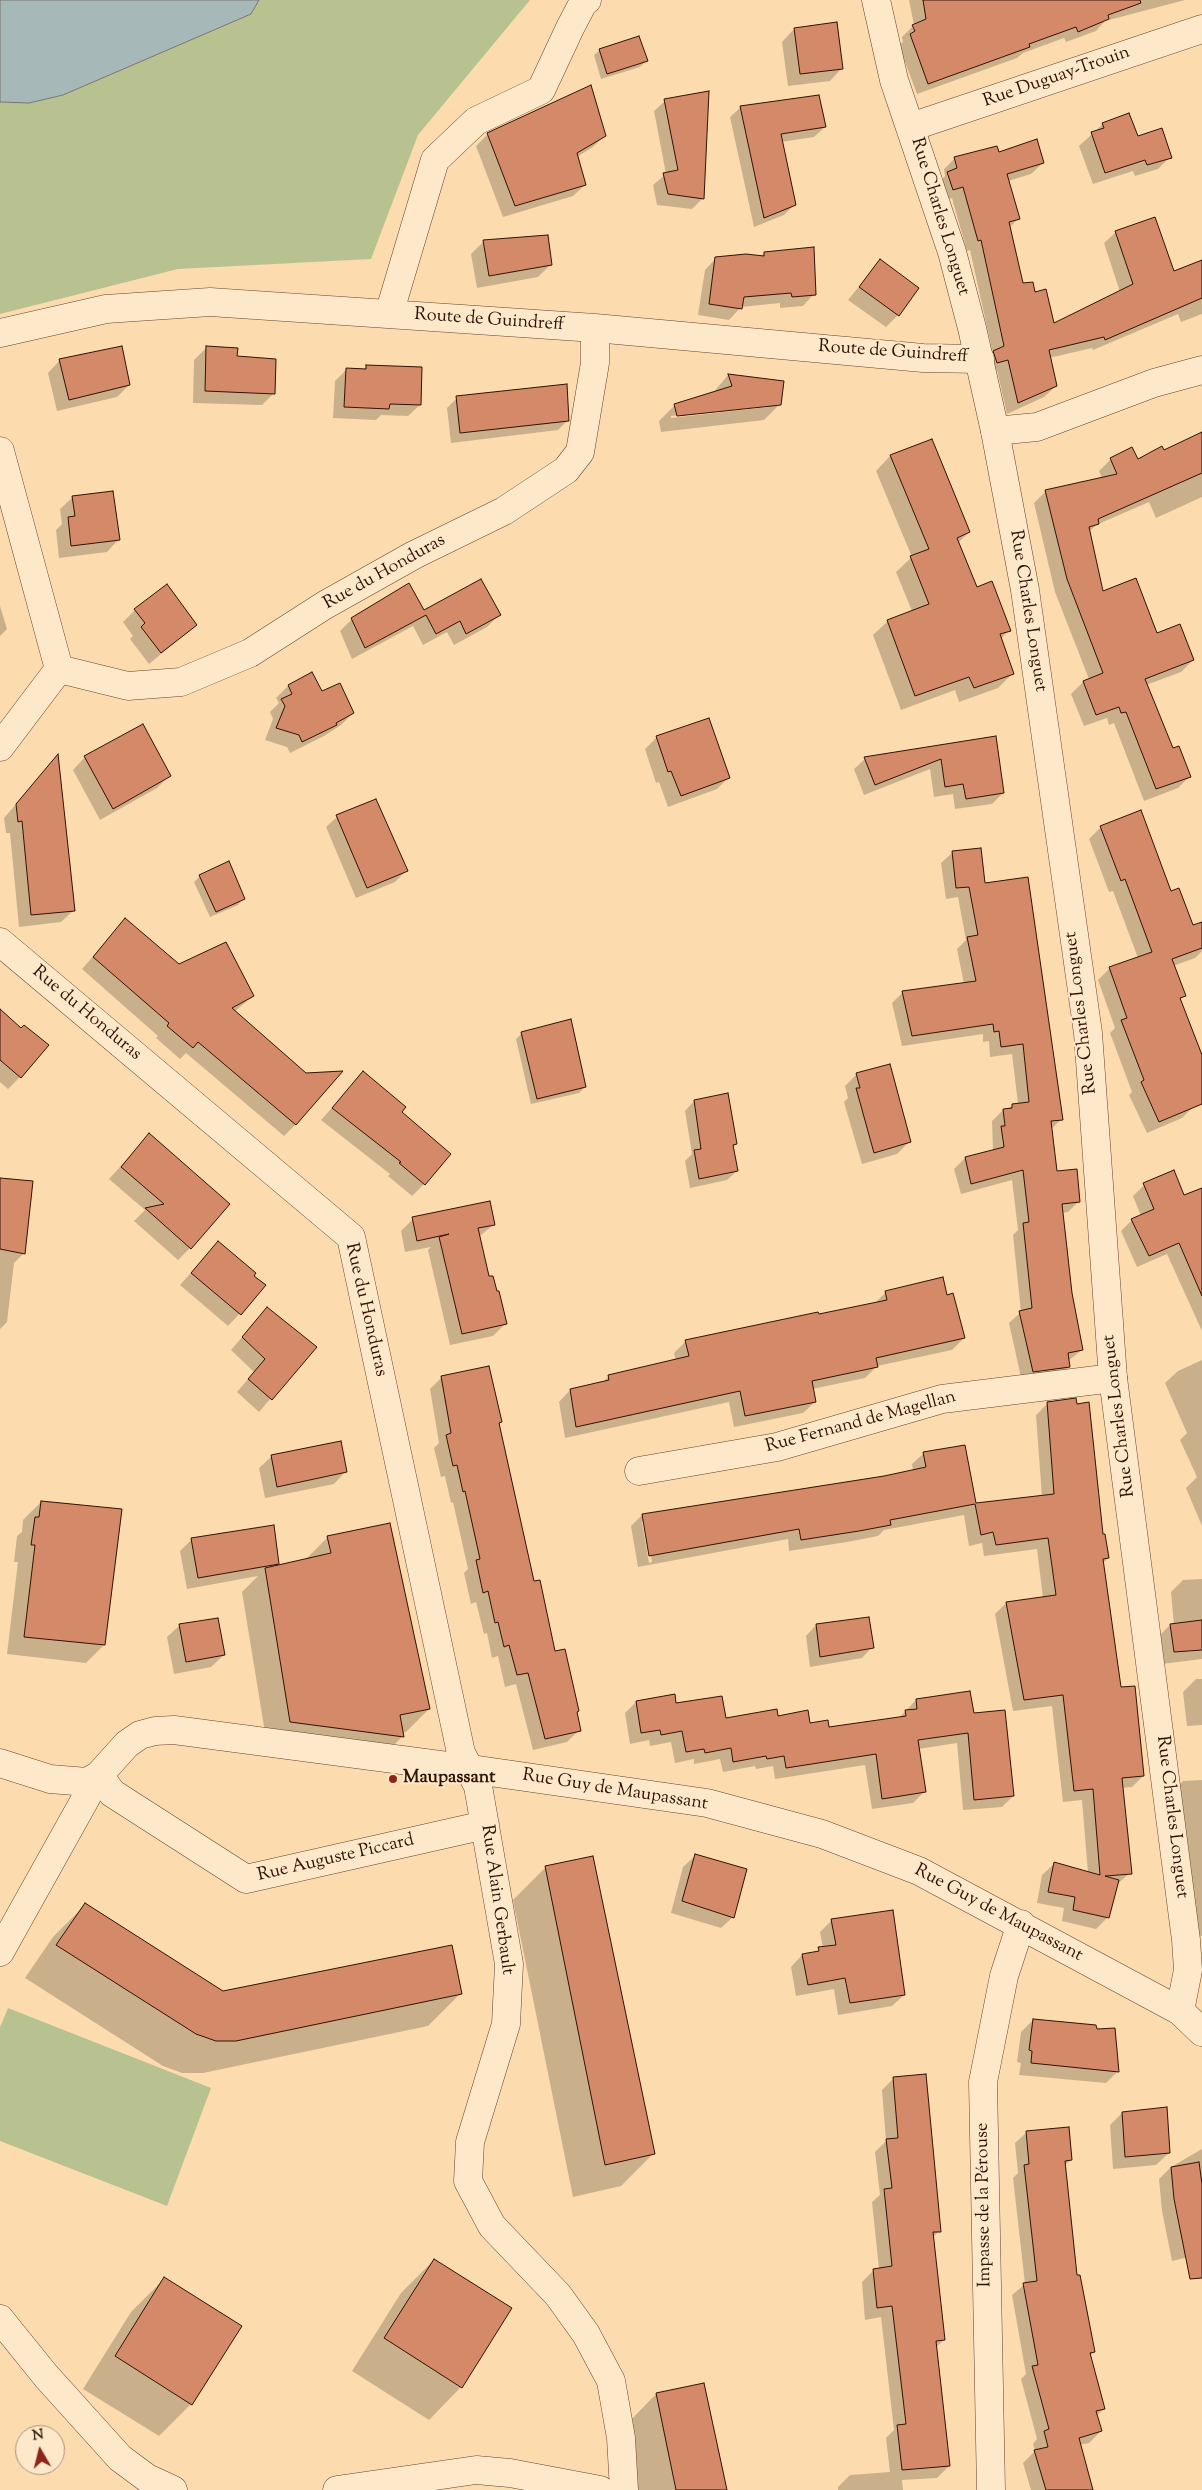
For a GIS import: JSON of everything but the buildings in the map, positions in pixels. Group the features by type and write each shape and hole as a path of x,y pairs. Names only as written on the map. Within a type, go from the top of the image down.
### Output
{"street":[{"path":"389,314 435,160 476,121 541,90 570,28 583,3 587,0"},
{"name":"Rue Charles Longuet","path":"876,0 894,80 952,252 980,359 1025,590 1088,1033 1114,1378 1194,1939 1180,2011"},
{"name":"Rue Duguay-Trouin","path":"911,126 1202,29"},
{"name":"Route de Guindreff","path":"0,333 106,308 210,302 595,328 923,358 980,359"},
{"name":"Rue du Honduras","path":"59,669 128,686 181,682 250,653 325,605 414,555 504,510 566,470 580,452 595,363 595,328"},
{"path":"995,431 1037,427 1154,383 1202,370"},
{"path":"0,451 59,669 0,747"},
{"name":"Rue du Honduras","path":"0,942 351,1237 461,1753 470,1769"},
{"name":"Rue Fernand de Magellan","path":"639,1471 777,1447 942,1399 1114,1378"},
{"name":"Rue Guy de Maupassant","path":"93,1778 127,1744 140,1735 155,1731 174,1730 470,1769 706,1803 822,1834 919,1871 1021,1924 1180,2011"},
{"path":"0,1763 50,1779 93,1778 87,1796 0,1952"},
{"name":"Rue Alain Gerbault","path":"470,1769 478,1786 509,1964 506,2024 470,2142 468,2181 492,2226 558,2295 586,2334 611,2381 621,2438 624,2490"},
{"name":"Rue Auguste Piccard","path":"93,1778 112,1794 246,1879 485,1825"},
{"name":"Impasse de la Pérouse","path":"992,2490 982,2082 1004,1976 1021,1924"},
{"path":"1180,2011 1202,2032"},
{"path":"0,2319 46,2376 120,2458 147,2478 172,2490"},
{"path":"337,2490 476,2470 510,2472 600,2490"}],"green space":[{"path":"259,0 530,0 418,135 371,259 178,269 0,314 0,102 29,103 63,95 251,14"},
{"path":"8,2008 211,2088 167,2206 0,2141 0,2027"}],"shaded area":[{"path":"0,0 259,0 251,14 63,95 29,103 0,102"}],"place":[{"name":"Maupassant","path":"393,1779"}]}
